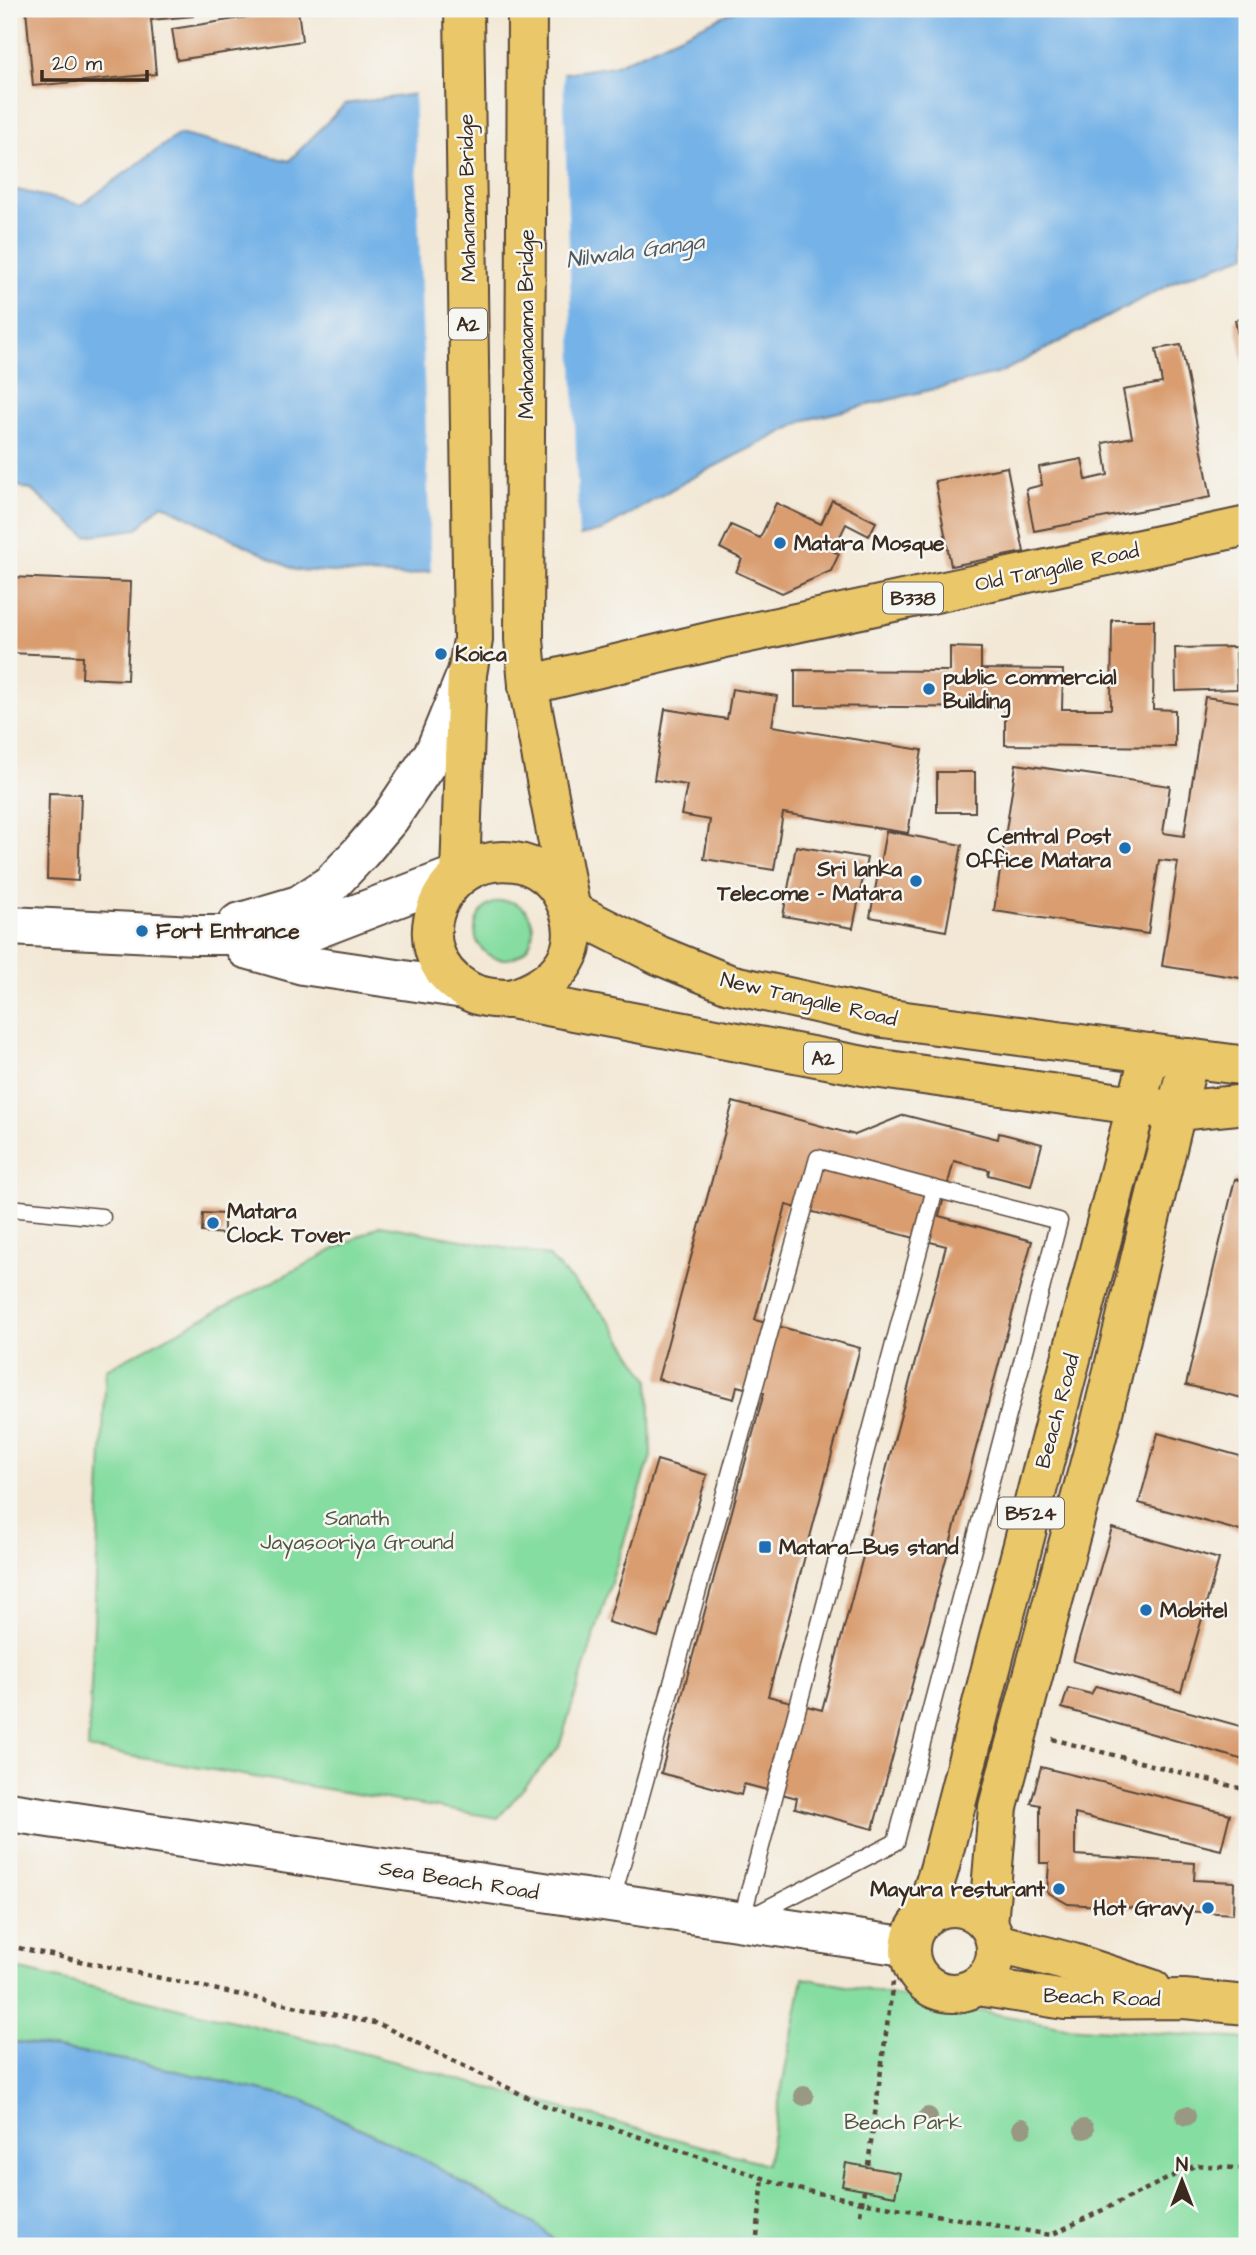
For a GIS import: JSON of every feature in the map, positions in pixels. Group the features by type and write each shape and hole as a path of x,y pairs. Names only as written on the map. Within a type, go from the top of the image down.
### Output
{"main road":[{"name":"Mahanama Bridge","path":"464,9 470,657"},
{"name":"Mahaanaama Bridge","path":"527,9 524,639 528,685"},
{"name":"Old Tangalle Road","path":"528,685 721,639 1247,526"},
{"name":"A2","path":"460,874 470,657"},
{"path":"528,685 570,912 573,935 567,959 553,978 534,992 511,999 487,998 464,989 448,974 436,955 432,933 435,911 444,891 460,874 480,864 502,860 525,864 545,874 561,891 570,912"},
{"name":"New Tangalle Road","path":"570,912 658,955 729,984 883,1017 1247,1066"},
{"name":"A2","path":"511,999 874,1068 1177,1111 1247,1104"},
{"name":"Beach Road","path":"910,1938 946,1843 1150,1053"},
{"name":"Beach Road","path":"1184,1999 992,1934 998,1807 1100,1425 1189,1058"},
{"path":"949,1907 964,1908 977,1915 992,1934 996,1955 993,1967 978,1986 964,1992 936,1990 923,1982 915,1970 911,1959 910,1938 934,1911 949,1907"},
{"name":"Beach Road","path":"978,1986 1065,2000 1184,1999 1247,2005"}],"street":[{"path":"195,935 299,905 331,884 390,818 435,751 470,657"},
{"path":"9,926 195,935 301,935 460,874"},
{"path":"195,935 303,964 464,989"},
{"name":"Sea Beach Road","path":"9,1812 741,1922 910,1938"}],"lane":[{"path":"611,1903 818,1158 1059,1221 896,1842 741,1922"},
{"path":"741,1922 934,1189"},
{"path":"9,1208 102,1217"}],"path":[{"path":"1048,1738 1247,1790"},
{"path":"868,2165 910,1938"},
{"path":"9,1946 379,2024 543,2105 793,2188 862,2202 1051,2235 1196,2165 1247,2169"},
{"path":"756,2246 763,2178"},
{"path":"860,2214 864,2191"}],"green space":[{"path":"498,901 510,901 525,909 533,924 533,936 525,951 510,959 498,959 483,951 475,936 475,924 483,909"},
{"name":"Sanath Jayasooriya Ground","path":"381,1225 548,1256 609,1320 649,1380 651,1456 559,1747 498,1818 88,1749 106,1369"},
{"name":"Beach Park","path":"9,1967 333,2045 767,2164 803,1978 1065,2027 1247,2039 1247,2246 558,2246 544,2230 417,2156 302,2100 136,2062 9,2041"}],"water":[{"name":"Nilwala Ganga","path":"738,9 1247,9 1247,255 1178,280 1000,373 806,420 688,480 601,531 407,576 295,570 162,504 137,529 86,536 31,490 9,483 9,188 81,205 179,134 289,161 345,104 614,66"},
{"path":"9,2041 136,2062 302,2100 417,2156 544,2230 558,2246 9,2246"}],"pier":[{"path":"563,70 579,540 431,574 414,91"}],"building":[{"path":"26,9 192,9 193,16 151,20 156,74 33,86"},
{"path":"298,9 302,41 177,60 172,29"},
{"path":"1247,317 1247,375 1246,375 1235,320"},
{"path":"1181,345 1211,497 1034,531 1026,489 1042,485 1039,467 1082,459 1086,480 1108,475 1103,443 1132,437 1123,390 1162,383 1156,349"},
{"path":"1007,467 1024,552 951,566 935,481"},
{"name":"Matara Mosque","path":"832,500 876,522 869,536 846,524 833,551 839,554 831,571 782,593 736,572 742,559 720,548 731,525 760,538 776,503 821,524"},
{"path":"9,577 131,582 127,680 82,678 83,656 9,653"},
{"path":"1112,620 1154,620 1153,709 1175,710 1175,747 1005,745 1005,708 795,706 795,670 950,671 950,647 981,648 981,669 1063,670 1062,709 1111,709"},
{"path":"1236,647 1237,689 1176,691 1175,648"},
{"path":"732,689 777,696 772,726 922,750 908,833 783,813 774,870 704,859 710,820 681,815 687,785 654,780 665,709 727,719"},
{"name":"Central Post Office Matara","path":"1205,697 1247,703 1247,979 1162,966 1178,862 1159,860 1148,934 994,911 1016,764 1170,786 1163,833 1184,836"},
{"path":"937,772 975,772 975,812 937,812"},
{"path":"49,793 81,794 78,881 47,879"},
{"name":"Sri lanka Telecome - Matara","path":"886,831 962,845 946,931 870,917"},
{"path":"796,846 867,858 853,928 783,916"},
{"name":"Matara_Bus stand","path":"733,1102 855,1135 904,1115 998,1139 999,1133 1042,1144 1031,1186 988,1175 989,1170 954,1161 939,1216 1032,1241 873,1829 795,1808 797,1798 744,1784 741,1795 661,1773 764,1393 737,1386 734,1399 658,1379","holes":["786,1205 946,1246 822,1710 768,1696 860,1348 755,1320"]},
{"path":"1235,1179 1247,1182 1247,1399 1186,1385"},
{"name":"Matara Clock Tover","path":"203,1213 224,1214 224,1234 202,1232"},
{"path":"1158,1433 1247,1458 1247,1505 1240,1531 1139,1503"},
{"path":"657,1460 707,1475 658,1637 608,1622"},
{"name":"Mobitel","path":"1112,1528 1219,1559 1181,1692 1073,1661"},
{"path":"1096,1686 1247,1728 1247,1761 1062,1708 1068,1688 1091,1694"},
{"path":"1041,1767 1230,1814 1221,1850 1075,1814 1075,1855 1195,1863 1194,1880 1234,1882 1233,1914 1068,1904 1047,1892 1049,1863 1040,1863 1040,1805 1031,1803"},
{"path":"846,2163 900,2173 895,2196 842,2186"}],"place":[{"name":"Matara Mosque","path":"780,543"},
{"name":"Koica","path":"441,654"},
{"name":"public commercial Building","path":"929,689"},
{"name":"Central Post Office Matara","path":"1125,848"},
{"name":"Sri lanka Telecome - Matara","path":"916,881"},
{"name":"Fort Entrance","path":"142,931"},
{"name":"Matara Clock Tover","path":"213,1223"},
{"name":"Matara_Bus stand","path":"765,1547"},
{"name":"Mobitel","path":"1146,1610"},
{"name":"Mayura resturant","path":"1059,1889"},
{"name":"Hot Gravy","path":"1208,1908"}]}
